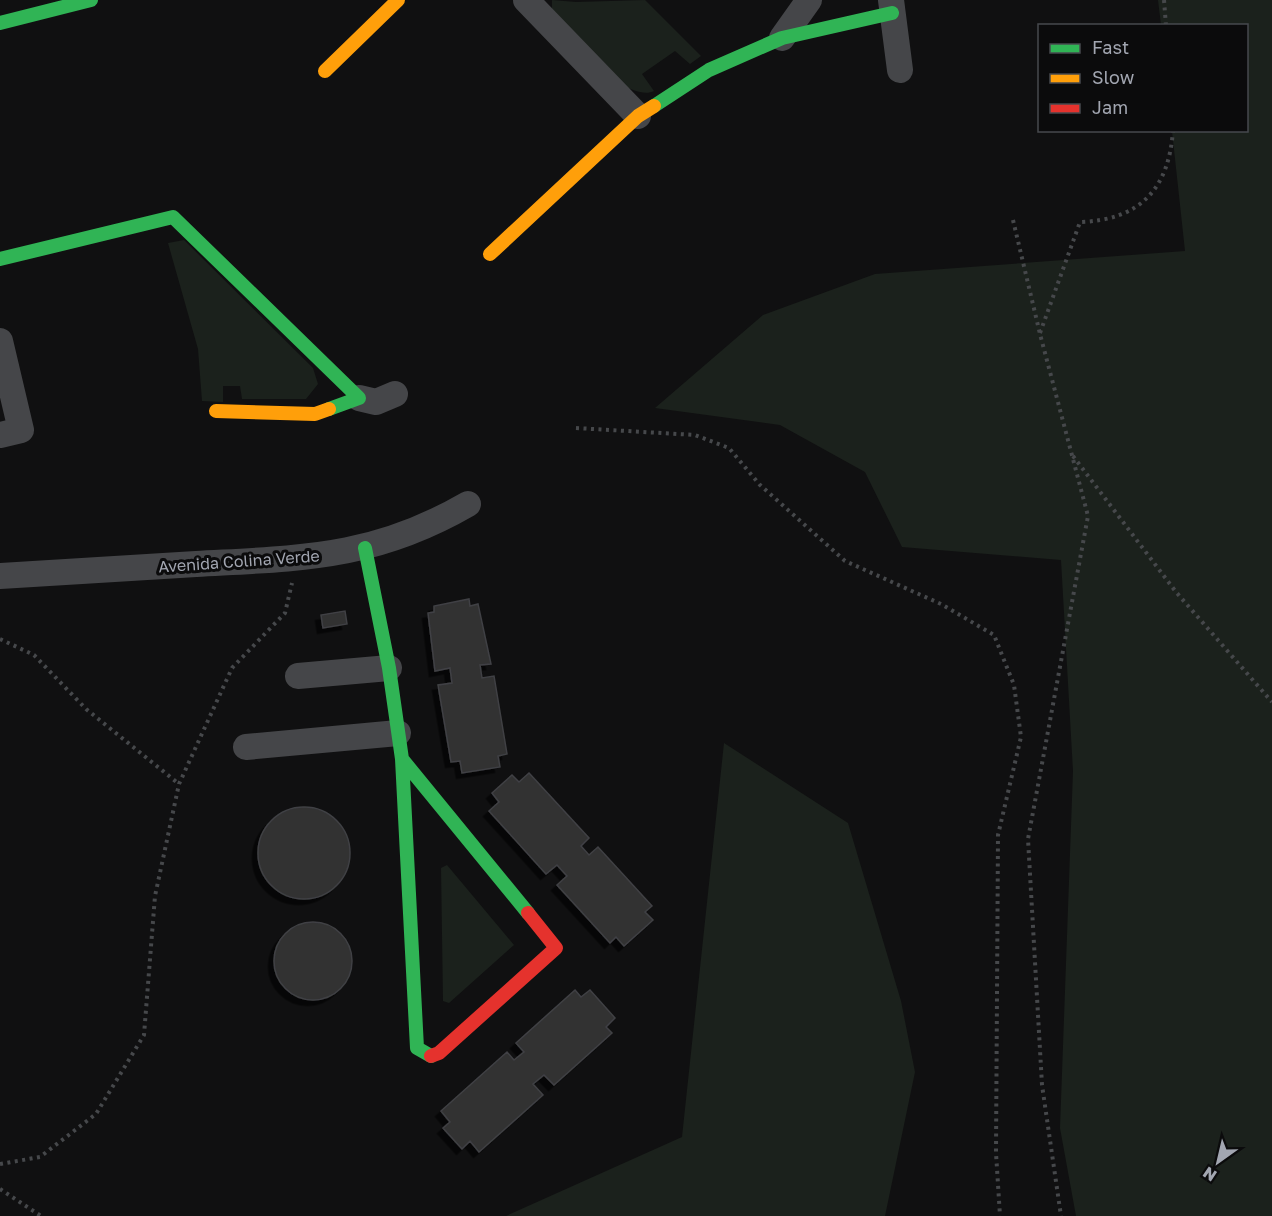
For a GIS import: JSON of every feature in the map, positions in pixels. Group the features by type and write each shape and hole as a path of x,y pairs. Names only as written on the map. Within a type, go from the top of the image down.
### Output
{"street":[{"path":"0,23 91,0"},
{"path":"326,71 398,0"},
{"path":"782,38 809,0"},
{"path":"533,2 638,116"},
{"path":"490,254 638,116 709,70 782,38 892,7 900,70"},
{"path":"0,259 173,217 358,398 376,402 394,394"},
{"path":"0,341 21,430 0,435"},
{"path":"216,411 315,414 358,398"},
{"name":"Avenida Colina Verde","path":"0,576 299,558 365,548 432,525 468,504"},
{"path":"365,548 389,668 402,759 417,1048 429,1057 439,1053 556,948 402,759"},
{"path":"298,676 389,668"},
{"path":"246,747 398,733"}],"path":[{"path":"1164,0 1166,24"},
{"path":"1040,334 1080,222 1104,221 1120,215 1150,197 1164,174 1172,150 1173,132"},
{"path":"1013,220 1040,334 1088,516 1028,839 1042,1085 1061,1216"},
{"path":"576,428 695,435 729,447 760,485 845,561 941,604 994,635 1014,685 1021,736 998,835 996,1153 1000,1216"},
{"path":"1071,453 1176,592 1272,702"},
{"path":"0,1164 40,1157 96,1114 144,1035 155,896 179,784 232,668 285,613 299,558"},
{"path":"0,639 34,654 86,709 179,784"},
{"path":"0,1189 41,1216"}],"shaded area":[{"path":"552,0 576,2 645,0 701,56 690,64 675,51 642,74 654,91 642,92 622,86 552,12"},
{"path":"1158,0 1272,0 1272,1216 1076,1216 1060,1128 1073,771 1061,560 902,547 865,472 780,425 655,408 763,315 875,274 1185,251 1172,132 1248,132 1248,24 1161,24"},
{"path":"184,240 313,368 318,384 306,399 242,399 240,386 223,386 223,402 202,401 198,349 168,243"},
{"path":"724,743 848,823 901,1001 915,1072 885,1216 506,1216 682,1137"},
{"path":"447,865 514,945 449,1003 443,1001 441,868"}],"building":[{"path":"469,599 470,606 478,604 491,664 480,665 482,678 494,676 507,754 498,756 500,767 462,773 460,761 451,762 438,685 452,683 450,668 435,671 428,613 434,612 434,606"},
{"path":"345,611 347,624 323,628 321,615"},
{"path":"529,773 589,838 581,846 589,855 598,847 652,906 645,912 653,920 624,946 616,937 610,943 557,885 567,876 557,865 546,874 489,811 499,802 492,793 512,775 519,782"},
{"path":"304,807 321,811 336,821 346,836 350,853 346,870 336,885 321,895 304,899 287,895 272,885 262,870 258,853 262,836 272,821 287,811"},
{"path":"305,922 321,922 335,928 346,939 352,953 352,969 346,983 335,994 321,1000 305,1000 291,994 280,983 274,969 274,953 280,939 291,928"},
{"path":"575,990 581,997 590,990 615,1018 606,1027 612,1033 554,1085 544,1075 533,1084 543,1095 479,1152 470,1141 462,1149 443,1128 450,1122 441,1111 507,1052 514,1060 524,1052 516,1043"}],"traffic: fast":[{"path":"0,23 91,0"},
{"path":"654,106 709,70 782,38 892,13"},
{"path":"0,259 173,217 359,398 329,409"},
{"path":"365,548 389,668 402,759 417,1048 431,1056"},
{"path":"402,759 528,913"}],"traffic: slow":[{"path":"325,71 398,0"},
{"path":"490,254 638,116 654,106"},
{"path":"216,411 315,414 329,409"}],"traffic: jam":[{"path":"431,1056 439,1053 556,948 528,913"}]}
